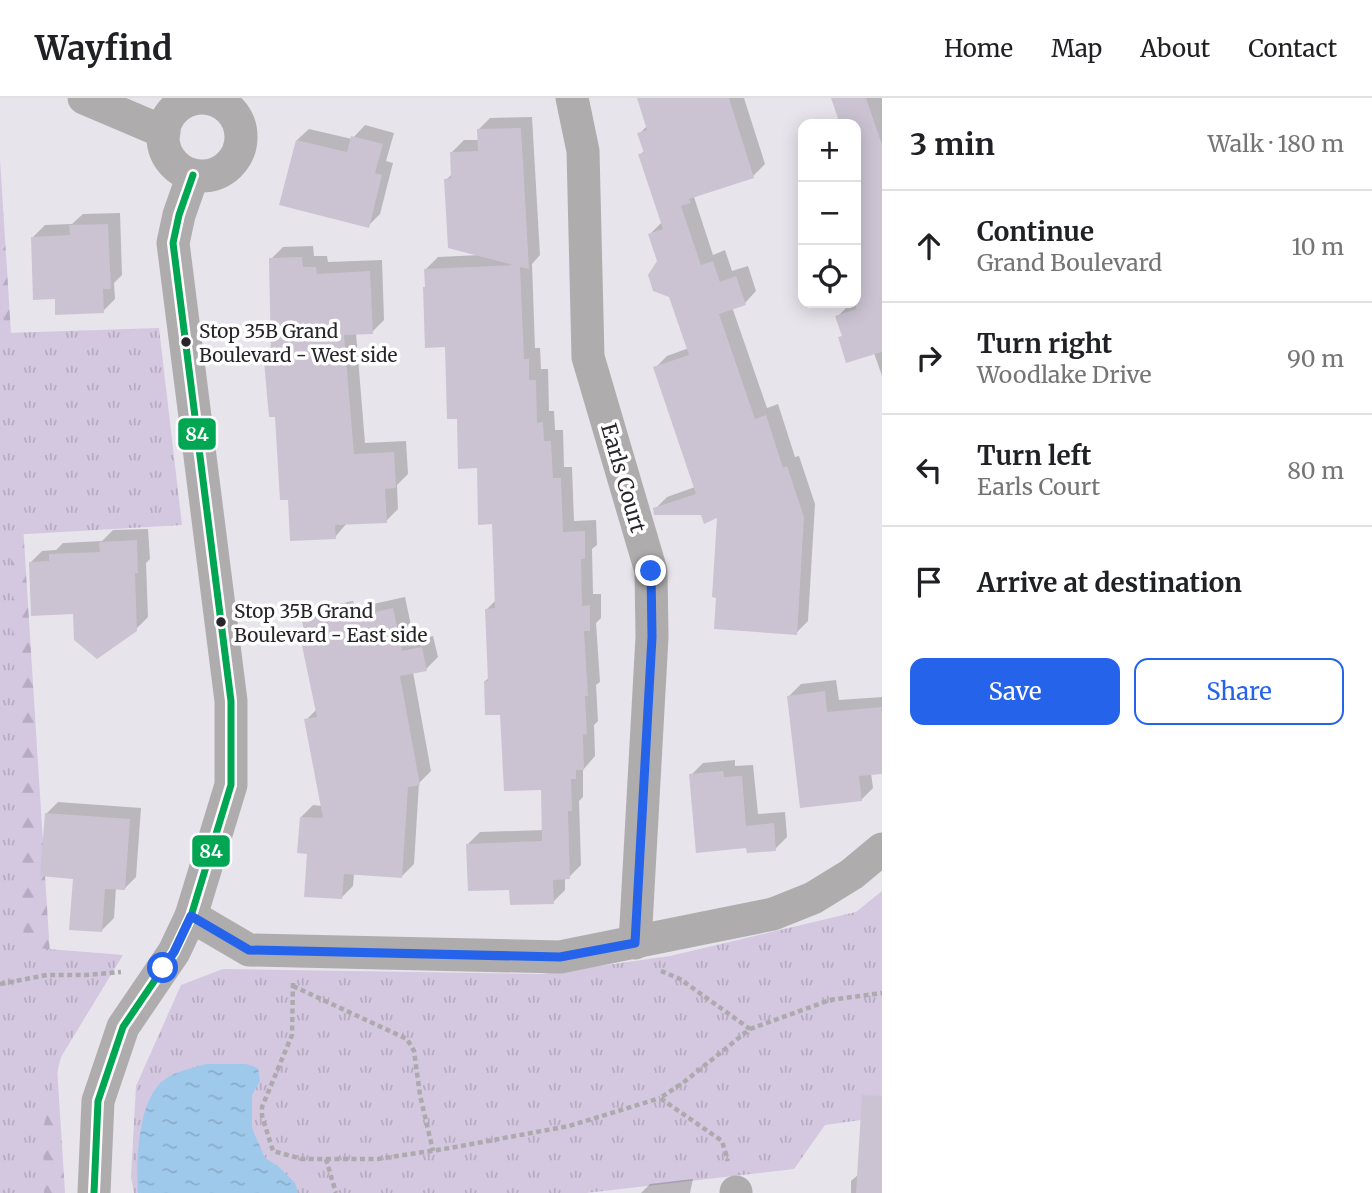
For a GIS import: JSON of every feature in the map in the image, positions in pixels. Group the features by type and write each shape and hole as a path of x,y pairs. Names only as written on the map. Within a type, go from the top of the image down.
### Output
{"street":[{"path":"84,98 164,132"},
{"path":"205,98 218,100 228,108 241,130 241,143 229,166 206,176 193,175 173,163 167,154 164,132 167,120 183,103 205,98"},
{"name":"Earls Court","path":"572,98 583,151 588,357 651,571 652,637 635,943"},
{"path":"94,1193 98,1101 123,1027 174,952 191,916 231,785 231,701 173,243 179,215 193,175"},
{"path":"191,916 249,950 560,957 773,914 813,898 852,874 882,849"}],"path":[{"path":"291,952 292,1035 262,1107 262,1116 273,1151 302,1159 378,1159 569,1126 660,1098 750,1029 830,1000 882,993"},
{"path":"0,984 47,975 87,975 163,968"},
{"path":"656,968 680,979 750,1029"},
{"path":"293,986 407,1039 414,1051 420,1095 433,1151"},
{"path":"660,1098 722,1141"},
{"path":"326,1159 336,1193"}],"green space":[{"path":"0,159 65,1193 0,1193"},
{"path":"0,221 4,333 159,328 182,525 10,535 24,947 123,955 61,1057 43,1129 44,1193 0,1193"},
{"path":"882,891 882,1117 825,1125 794,1169 586,1193 134,1193 131,1177 136,1086 181,985 223,969 542,974 670,956 856,912"}],"water":[{"path":"206,1064 246,1064 258,1068 260,1081 252,1095 252,1128 265,1158 278,1166 295,1183 298,1193 138,1193 141,1129 151,1097 159,1084 170,1076"}],"building":[{"path":"637,98 729,98 754,178 689,199 691,203 681,206 701,265 713,261 720,282 736,276 746,305 719,314 755,419 766,415 783,468 787,466 804,517 797,635 714,629 716,598 712,597 717,518 704,524 701,515 654,515 653,508 696,494 653,367 689,355 669,297 653,291 648,275 657,261 648,234 663,229 638,154 644,153 637,133 647,130"},
{"path":"831,98 866,98 882,145 882,352 846,363 838,337 842,336 835,316 861,308 861,119 838,119"},
{"path":"521,128 529,269 520,267 524,359 529,359 529,380 536,380 537,423 543,422 544,441 551,441 553,478 561,478 563,532 585,531 585,559 581,559 582,606 590,605 590,631 584,631 588,696 585,696 587,734 583,735 584,770 576,770 576,779 571,779 572,811 568,811 570,879 553,880 554,904 510,905 509,890 468,891 466,844 542,841 541,790 504,791 500,715 485,715 484,681 488,681 485,609 495,608 492,524 478,525 477,468 458,469 457,419 447,419 445,347 425,348 423,287 424,269 513,265 448,248 444,179 451,178 450,152 478,151 477,129"},
{"path":"351,136 383,144 375,173 382,175 369,228 279,205 296,140 347,152"},
{"path":"108,224 111,289 103,289 104,313 55,315 55,299 33,300 31,237 70,235 69,225"},
{"path":"302,257 303,267 316,267 317,274 370,271 373,334 344,335 354,454 394,452 396,488 385,489 387,523 335,525 336,539 290,541 288,500 280,500 275,417 269,417 264,361 271,361 269,258"},
{"path":"137,540 137,631 97,659 74,640 73,614 31,616 29,562 49,561 49,554 100,552 99,542"},
{"path":"393,608 402,651 422,647 427,671 400,676 420,785 408,787 402,878 344,874 342,899 304,897 307,854 297,853 300,817 323,818 304,719 317,717 301,641 306,640 302,621 342,612 343,619"},
{"path":"825,691 827,712 882,707 882,774 859,776 862,801 800,808 787,696"},
{"path":"723,771 724,777 742,776 746,826 774,823 776,851 747,853 746,848 696,853 689,774"},
{"path":"45,813 130,819 125,890 105,889 102,932 69,930 73,879 40,876"},
{"path":"862,1095 882,1096 882,1193 856,1193"}],"transit line":[{"name":"84","path":"94,1193 98,1101 123,1027 174,952 191,916 231,785 231,701 173,243 179,215 193,175"}],"place":[{"name":"Stop 35B Grand Boulevard - West side","path":"186,342"},
{"name":"Stop 35B Grand Boulevard - East side","path":"221,622"}],"route":[{"path":"163,968 191,916 249,950 560,957 635,943 652,637 651,571"}]}
